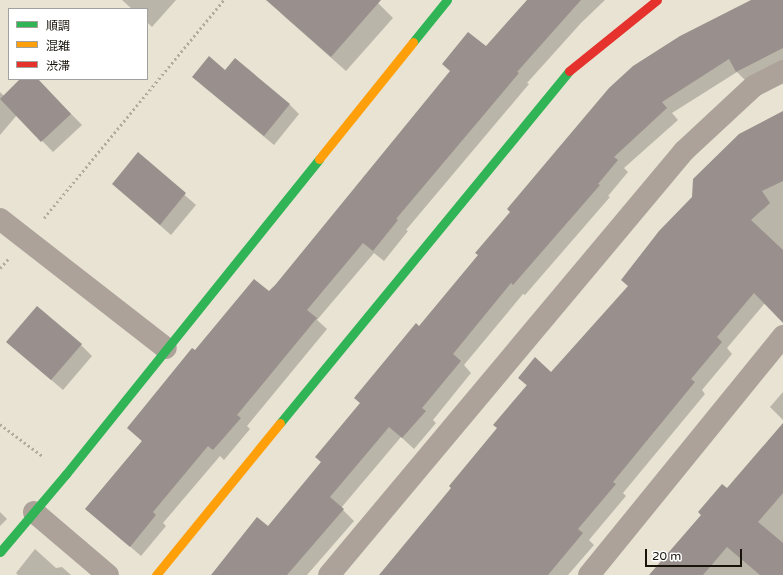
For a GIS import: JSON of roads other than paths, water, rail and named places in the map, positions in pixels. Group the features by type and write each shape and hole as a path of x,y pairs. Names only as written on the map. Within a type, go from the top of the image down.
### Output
{"street":[{"path":"0,552 66,474 447,0"},
{"path":"156,575 568,71 657,0"},
{"path":"329,575 684,151 754,86 783,72"},
{"path":"0,219 166,348"},
{"path":"589,575 783,336"},
{"path":"34,512 108,575"}]}
